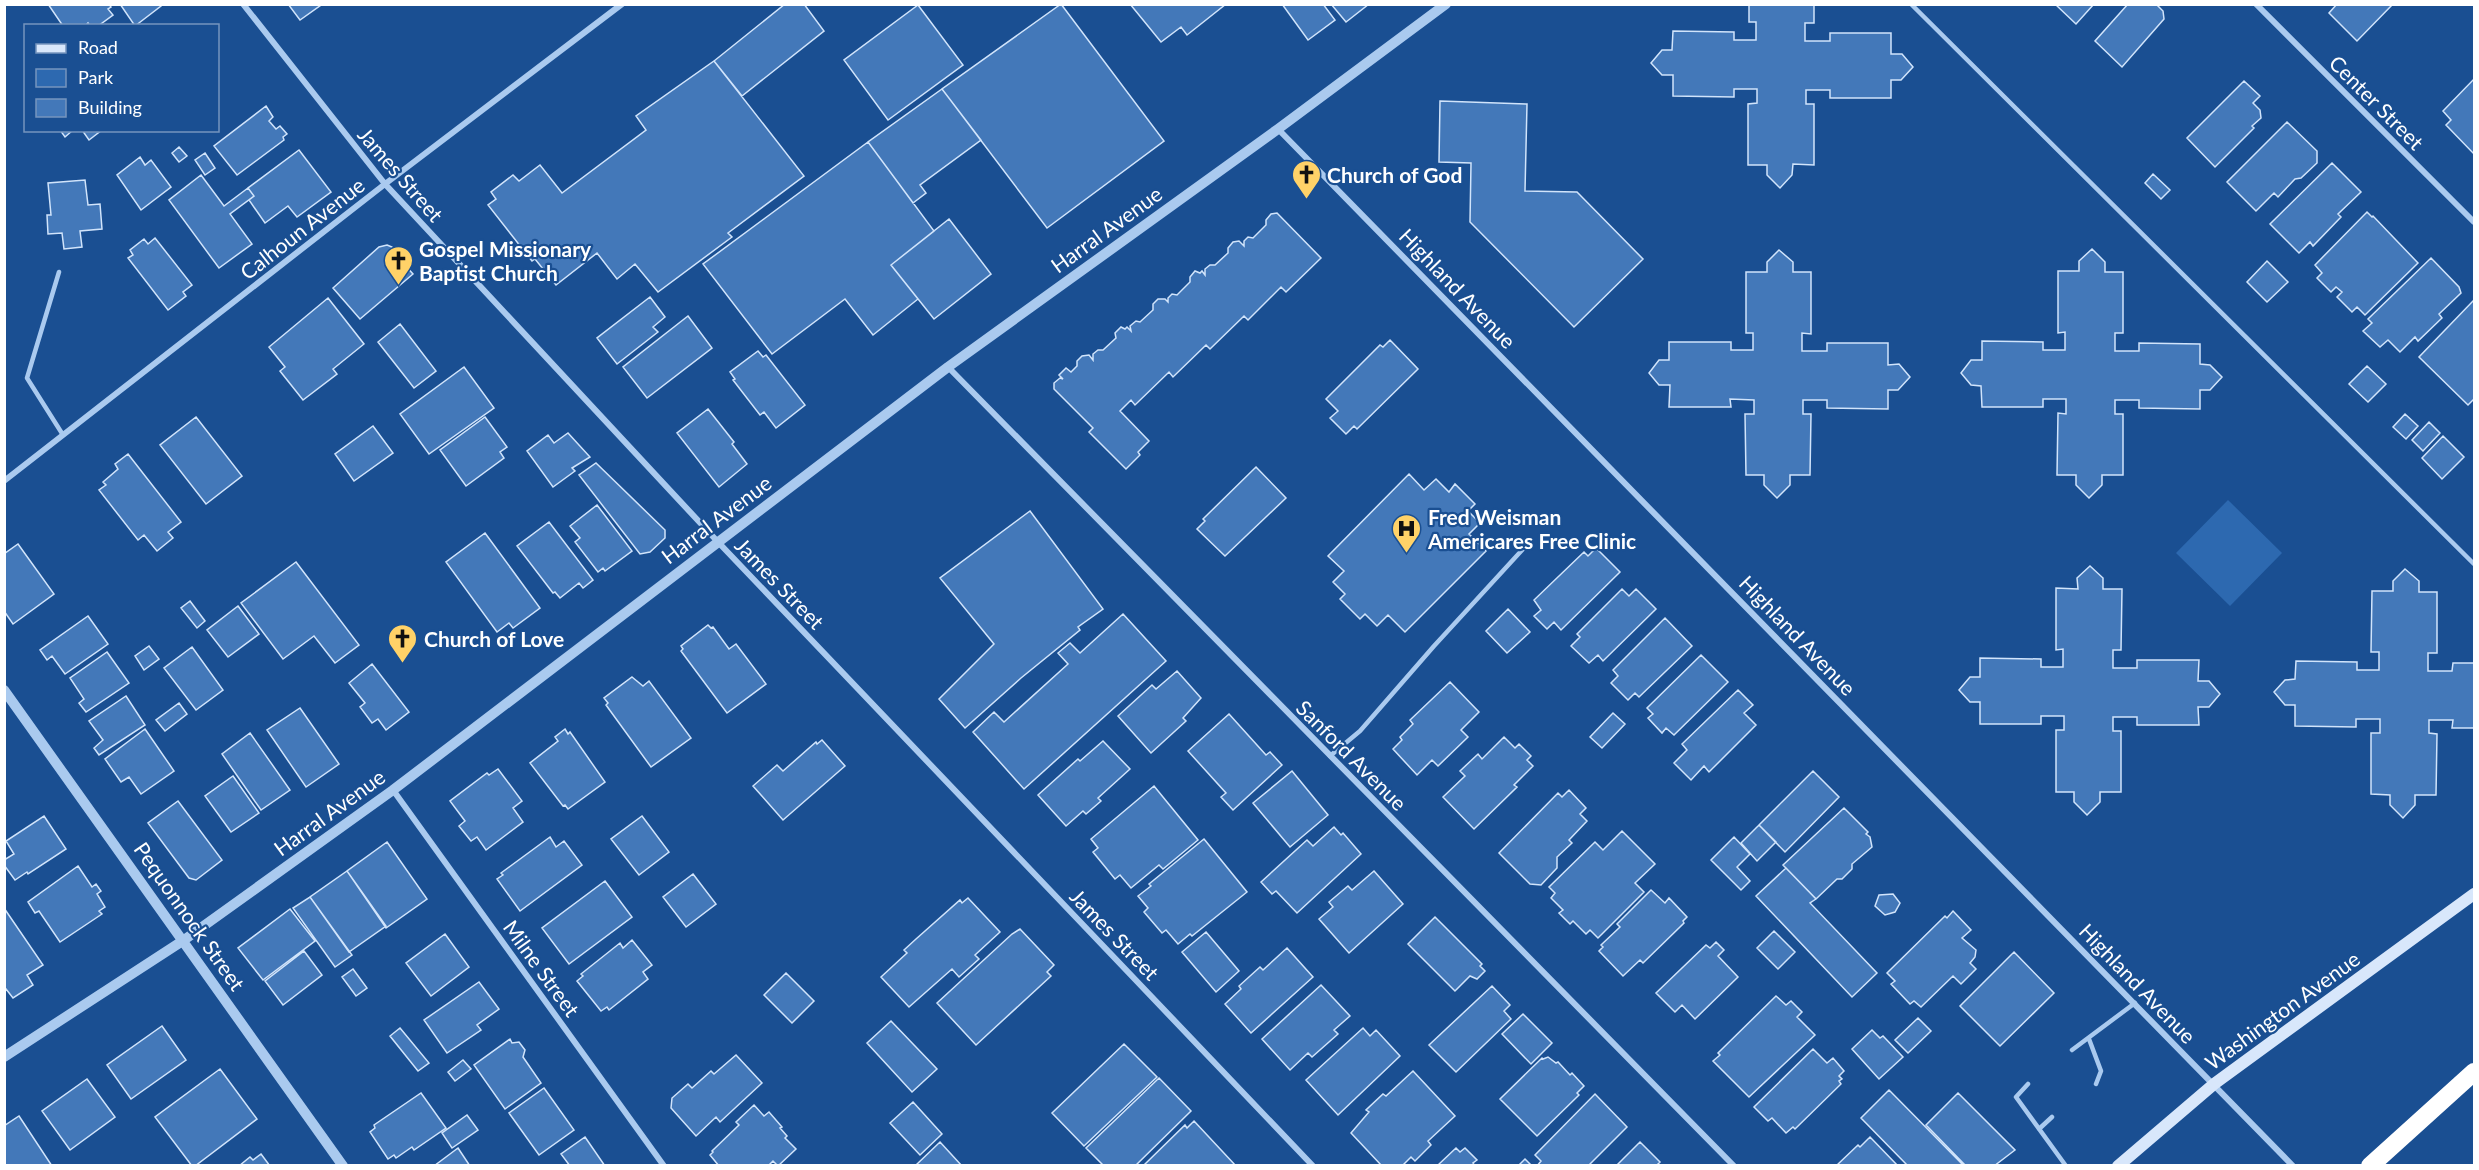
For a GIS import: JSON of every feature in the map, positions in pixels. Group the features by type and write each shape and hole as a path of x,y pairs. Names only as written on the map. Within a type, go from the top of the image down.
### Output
{"highway":[{"path":"2370,1166 2475,1072"}],"main road":[{"name":"Washington Avenue","path":"2118,1166 2214,1084 2475,894"}],"street":[{"name":"James Street","path":"243,4 385,184 718,542 1313,1166"},
{"name":"Calhoun Avenue","path":"4,481 385,184 622,4"},
{"name":"Harral Avenue","path":"4,1057 184,940 393,790 948,367 1278,129 1446,4"},
{"name":"Center Street","path":"2256,4 2475,222"},
{"name":"Highland Avenue","path":"1278,129 2293,1166"},
{"name":"Sanford Avenue","path":"948,367 1734,1166"},
{"name":"Pequonnock Street","path":"4,690 343,1166"},
{"name":"Milne Street","path":"393,790 664,1166"}],"lane":[{"path":"1911,4 2475,564"},
{"path":"59,272 27,378 63,435"},
{"path":"1330,756 1360,731 1522,549"},
{"path":"2072,1050 2134,1003"},
{"path":"2089,1039 2101,1071 2096,1084"},
{"path":"2028,1084 2016,1097 2066,1166"},
{"path":"2039,1129 2052,1117"}],"green space":[{"path":"2228,500 2282,553 2230,606 2176,553"}],"building":[{"path":"48,4 109,4 111,7 108,9 113,15 101,24 62,24"},
{"path":"120,4 160,4 161,6 138,24 134,24"},
{"path":"288,4 321,4 321,5 300,20"},
{"path":"785,4 804,4 824,31 742,96 714,61"},
{"path":"1061,4 1164,141 1047,228 942,89"},
{"path":"1130,4 1226,4 1187,35 1181,27 1161,42"},
{"path":"1282,4 1323,4 1335,20 1308,40"},
{"path":"1331,4 1369,4 1346,22"},
{"path":"1749,4 1814,4 1814,23 1805,23 1805,41 1830,41 1830,33 1891,33 1891,54 1902,54 1913,67 1901,80 1891,80 1891,98 1830,98 1830,90 1806,90 1806,104 1814,104 1814,165 1793,164 1792,175 1780,188 1767,175 1767,165 1748,165 1748,104 1757,103 1757,89 1734,89 1734,97 1673,96 1673,75 1662,75 1651,63 1662,50 1672,50 1673,31 1734,32 1734,40 1756,40 1756,22 1749,22"},
{"path":"2055,4 2094,4 2076,24"},
{"path":"2128,4 2156,4 2163,11 2164,19 2122,67 2095,41"},
{"path":"2337,4 2393,4 2357,41 2329,13"},
{"path":"918,5 963,65 888,120 844,60"},
{"path":"714,61 804,176 728,233 732,237 658,292 635,264 617,279 597,253 556,285 535,259 532,261 488,205 496,199 491,192 513,175 519,181 540,165 562,193 646,130 636,116"},
{"path":"2474,79 2474,154 2446,125 2451,120 2443,111"},
{"path":"2244,81 2260,96 2253,103 2260,110 2261,118 2215,167 2187,138"},
{"path":"942,89 981,140 920,185 926,193 913,203 868,142"},
{"path":"1440,101 1527,104 1525,191 1577,192 1643,259 1574,327 1470,222 1471,163 1439,162"},
{"path":"266,106 273,117 269,121 276,129 280,126 287,134 283,137 284,140 237,175 214,146"},
{"path":"2287,122 2317,151 2317,163 2301,178 2295,179 2278,197 2274,193 2256,211 2227,182"},
{"path":"61,132 71,132 65,137"},
{"path":"83,132 99,132 89,140"},
{"path":"868,142 934,231 891,265 918,299 873,335 845,299 772,354 703,264"},
{"path":"179,147 187,156 179,162 172,153"},
{"path":"299,150 331,192 297,217 288,206 265,223 249,200 254,196 248,188"},
{"path":"205,153 215,168 205,175 195,160"},
{"path":"140,157 145,165 151,160 171,187 141,210 117,175"},
{"path":"2332,163 2361,192 2338,214 2341,217 2313,246 2310,242 2299,253 2270,224"},
{"path":"2153,174 2170,190 2161,199 2145,183"},
{"path":"201,175 224,206 248,188 254,196 230,214 252,244 219,268 169,200"},
{"path":"85,180 88,205 100,204 102,229 80,231 82,247 64,249 62,233 48,234 47,215 51,215 48,183"},
{"path":"2367,212 2418,263 2365,315 2357,307 2352,312 2337,297 2342,292 2336,287 2331,292 2317,278 2322,273 2315,265"},
{"path":"1277,213 1321,258 1286,292 1281,287 1248,320 1244,316 1210,349 1206,345 1173,377 1169,372 1135,405 1131,400 1120,411 1149,441 1138,452 1140,455 1126,469 1089,432 1093,428 1054,389 1054,383 1060,378 1063,379 1059,375 1066,368 1071,372 1082,356 1089,355 1093,360 1093,354 1098,350 1103,350 1116,338 1115,333 1121,327 1125,329 1127,327 1131,331 1130,326 1136,321 1140,322 1153,310 1153,304 1158,299 1165,299 1168,302 1172,294 1177,295 1190,282 1190,277 1195,271 1200,273 1202,271 1205,275 1205,269 1210,265 1215,265 1228,253 1228,248 1233,242 1239,241 1244,246 1244,241 1248,237 1253,238 1266,225 1266,220 1271,214"},
{"path":"949,219 991,274 934,319 891,265"},
{"path":"155,238 192,285 183,292 186,296 168,310 128,258 133,255 130,250 144,239 148,244"},
{"path":"387,245 392,247 393,252 413,274 360,319 333,288 379,247"},
{"path":"2092,249 2105,262 2105,272 2123,272 2123,333 2115,333 2115,351 2139,351 2139,343 2200,344 2200,364 2210,365 2222,377 2210,390 2200,390 2200,409 2139,408 2139,400 2115,400 2115,414 2123,414 2123,475 2102,475 2102,485 2089,498 2076,485 2076,475 2057,475 2058,413 2066,414 2066,399 2043,399 2043,407 1982,407 1981,386 1971,385 1961,373 1971,360 1982,360 1982,341 2043,342 2043,350 2065,350 2065,332 2058,333 2058,271 2079,271 2079,261"},
{"path":"1779,250 1793,262 1793,272 1811,272 1811,334 1802,333 1802,351 1827,351 1827,343 1888,343 1888,365 1899,364 1910,377 1898,390 1888,390 1888,409 1827,408 1827,400 1803,400 1803,414 1811,414 1810,475 1790,475 1790,485 1777,498 1764,485 1764,475 1746,475 1745,414 1754,414 1754,400 1730,399 1731,407 1669,407 1670,385 1659,385 1649,373 1659,360 1669,360 1669,342 1731,342 1731,350 1753,350 1753,333 1746,333 1746,272 1767,272 1767,262"},
{"path":"2431,258 2459,287 2461,293 2439,314 2442,318 2418,341 2415,337 2400,352 2388,340 2380,347 2363,331 2372,323 2368,319"},
{"path":"2267,261 2288,282 2267,302 2247,282"},
{"path":"650,297 665,317 653,327 658,332 617,364 597,338"},
{"path":"328,298 364,344 333,369 337,374 303,400 280,371 285,367 269,347"},
{"path":"2473,301 2474,399 2468,405 2419,357"},
{"path":"688,316 712,348 647,398 623,367"},
{"path":"400,324 436,371 414,388 378,342"},
{"path":"1390,340 1418,369 1357,429 1354,426 1346,434 1330,418 1338,411 1326,399 1380,345 1383,347"},
{"path":"758,351 763,357 766,355 805,405 776,428 764,412 760,415 733,380 735,379 730,372"},
{"path":"2367,366 2386,384 2368,402 2349,384"},
{"path":"464,367 494,408 429,454 400,414"},
{"path":"708,409 734,442 732,444 747,464 719,487 677,433"},
{"path":"2405,414 2418,426 2406,439 2393,427"},
{"path":"196,417 242,476 206,504 160,445"},
{"path":"485,417 507,447 500,452 504,458 466,486 440,450"},
{"path":"2429,422 2440,433 2423,451 2412,440"},
{"path":"373,426 393,453 354,481 335,454"},
{"path":"568,433 590,457 572,468 575,471 553,487 527,451 548,435 554,443"},
{"path":"2443,436 2464,457 2442,479 2422,458"},
{"path":"128,454 181,522 168,532 173,538 157,551 144,535 138,540 99,490 106,485 103,482 118,469 115,464"},
{"path":"596,463 665,530 665,538 650,552 640,554 579,475"},
{"path":"1256,467 1286,498 1225,556 1197,529 1205,521 1203,519"},
{"name":"Fred Weisman Americares Free Clinic","path":"1409,474 1424,490 1436,479 1449,492 1455,484 1475,504 1468,511 1480,523 1469,534 1486,551 1405,632 1388,615 1377,626 1365,614 1360,619 1340,599 1345,594 1333,582 1344,571 1328,556"},
{"path":"597,505 632,551 605,571 603,568 598,572 575,542 580,538 570,526"},
{"path":"1030,511 1103,609 1078,627 1080,630 965,728 939,699 994,644 940,578"},
{"path":"549,522 593,580 583,588 579,583 560,598 555,592 553,593 517,546"},
{"path":"485,533 540,608 513,628 509,623 497,632 446,562"},
{"path":"18,544 54,594 13,624 4,611 4,554"},
{"path":"1596,548 1620,572 1561,630 1554,622 1547,629 1534,616 1541,610 1534,600 1584,552 1588,556"},
{"path":"296,562 359,645 335,663 314,636 283,659 241,603"},
{"path":"2090,566 2103,578 2103,589 2122,589 2121,650 2113,650 2113,668 2137,668 2137,660 2199,660 2198,681 2209,681 2220,694 2209,707 2198,707 2199,725 2137,725 2137,717 2113,717 2113,731 2121,731 2121,792 2100,792 2100,802 2087,815 2074,802 2074,792 2056,792 2056,730 2064,730 2064,716 2041,716 2041,724 1980,724 1980,702 1970,702 1959,690 1970,677 1980,677 1980,658 2041,659 2041,667 2063,667 2063,649 2056,650 2056,588 2078,589 2077,578"},
{"path":"2405,569 2419,581 2419,592 2437,592 2437,653 2428,653 2428,671 2452,671 2453,663 2474,663 2474,728 2452,728 2453,720 2429,720 2429,733 2437,734 2436,795 2415,795 2415,805 2403,818 2390,805 2390,795 2371,794 2371,733 2380,733 2380,719 2356,719 2356,727 2295,726 2295,705 2285,705 2274,692 2285,680 2295,679 2296,661 2357,662 2357,670 2379,670 2379,652 2371,652 2372,591 2393,591 2393,581"},
{"path":"1622,589 1629,596 1636,589 1656,609 1603,661 1598,655 1589,663 1571,646 1580,637 1577,634"},
{"path":"190,601 205,621 197,628 181,608"},
{"path":"238,606 259,634 228,657 207,630"},
{"path":"1508,609 1530,632 1507,653 1486,631"},
{"path":"1123,614 1166,661 1024,789 973,732 994,712 1004,722 1068,664 1058,653 1070,643 1080,653"},
{"path":"88,616 108,644 65,674 52,656 47,660 40,650"},
{"path":"1665,618 1692,646 1639,697 1635,693 1628,700 1611,683 1618,676 1613,670"},
{"path":"708,625 713,627 729,649 736,644 766,684 727,713 681,651 683,649 681,646"},
{"path":"149,646 159,659 144,670 135,656"},
{"path":"192,647 223,690 196,710 164,668"},
{"path":"107,652 129,683 86,712 79,703 84,699 70,678"},
{"path":"1701,655 1728,682 1674,735 1666,728 1662,733 1648,718 1653,714 1647,708"},
{"path":"372,664 409,712 386,730 378,719 372,723 360,707 365,703 349,683"},
{"path":"1177,671 1201,698 1183,718 1186,721 1151,753 1118,716 1152,685 1156,689"},
{"path":"632,677 643,686 649,681 691,738 651,767 606,705 608,703 604,698"},
{"path":"1450,682 1479,712 1461,730 1468,737 1438,766 1432,760 1417,775 1393,749 1402,740 1400,737 1413,724 1410,720"},
{"path":"1738,690 1753,705 1744,713 1756,725 1709,772 1704,766 1691,780 1674,763 1687,750 1682,744"},
{"path":"126,696 145,725 99,755 94,748 103,740 89,721"},
{"path":"179,703 187,714 165,731 156,720"},
{"path":"300,708 339,764 306,787 267,730"},
{"path":"1613,713 1625,724 1602,748 1590,737"},
{"path":"1229,714 1266,755 1270,752 1282,765 1233,810 1221,797 1226,793 1188,751"},
{"path":"145,729 174,771 141,794 129,777 121,782 105,759"},
{"path":"565,729 568,734 570,732 605,782 568,809 565,805 563,806 530,763 558,741 555,737"},
{"path":"250,733 290,790 261,810 222,754"},
{"path":"1504,737 1515,748 1519,744 1531,756 1527,760 1533,766 1514,785 1517,787 1474,829 1443,797 1465,776 1460,771 1478,754 1482,759"},
{"path":"822,740 845,766 783,820 753,786 777,765 783,771 816,742 817,744"},
{"path":"1103,741 1130,769 1098,798 1101,801 1086,814 1083,811 1066,826 1038,795 1078,759 1080,761"},
{"path":"498,769 522,801 513,808 523,822 486,850 477,837 471,841 459,826 465,821 450,801 487,773 489,775"},
{"path":"1292,771 1328,815 1290,847 1253,803"},
{"path":"1813,771 1839,797 1785,852 1759,825"},
{"path":"233,776 259,813 231,832 205,796"},
{"path":"1154,786 1198,840 1163,869 1159,865 1131,888 1120,875 1115,879 1093,852 1098,848 1091,839"},
{"path":"1569,790 1586,808 1580,814 1587,821 1569,840 1572,843 1557,857 1557,868 1541,885 1530,884 1499,853 1558,793 1562,797"},
{"path":"178,801 222,860 196,880 189,878 148,823"},
{"path":"1844,808 1868,832 1866,834 1870,837 1872,847 1852,864 1852,869 1842,879 1837,879 1816,899 1783,865"},
{"path":"44,816 66,849 15,880 4,865 4,860 14,854 6,841"},
{"path":"642,816 669,852 639,875 611,839"},
{"path":"1759,825 1776,842 1757,861 1741,843"},
{"path":"1334,827 1341,835 1343,833 1361,854 1297,913 1276,891 1272,894 1261,882 1307,840 1313,846"},
{"path":"1622,831 1655,864 1635,883 1644,892 1598,938 1590,930 1586,934 1573,921 1570,924 1559,913 1563,910 1551,898 1555,893 1549,887 1595,842 1603,850"},
{"path":"550,837 556,847 564,841 582,865 520,911 497,879 503,875 501,873"},
{"path":"1734,837 1750,854 1737,867 1750,881 1741,890 1711,860"},
{"path":"1204,839 1247,892 1192,936 1190,934 1178,944 1166,930 1162,933 1144,912 1148,908 1138,896 1151,886 1149,884"},
{"path":"387,842 427,899 386,928 347,871"},
{"path":"78,866 92,887 96,884 101,891 97,894 105,907 99,911 102,914 60,942 39,911 35,913 28,902"},
{"path":"1786,868 1816,899 1810,903 1877,973 1852,997 1756,896"},
{"path":"347,871 386,926 349,952 310,897"},
{"path":"1374,871 1403,904 1349,953 1319,919 1333,907 1329,902 1348,886 1352,890"},
{"path":"693,874 716,904 686,927 663,897"},
{"path":"605,881 632,917 569,964 542,928"},
{"path":"1651,890 1665,903 1669,898 1687,917 1684,923 1643,963 1640,960 1623,976 1599,951 1603,947 1601,945 1620,927 1617,924"},
{"path":"1893,894 1900,903 1895,912 1885,915 1875,906 1879,895"},
{"path":"310,897 352,955 335,967 293,908"},
{"path":"968,898 1000,932 975,955 979,959 959,977 952,969 909,1007 881,977 907,953 904,950 916,939 960,900 962,903"},
{"path":"4,908 43,965 27,975 33,985 13,998 6,989 4,990"},
{"path":"290,909 315,941 263,980 238,948"},
{"path":"1953,911 1971,930 1962,938 1976,950 1975,957 1970,963 1976,969 1961,984 1953,976 1921,1007 1914,1001 1910,1004 1891,984 1895,981 1887,973 1945,916 1947,918"},
{"path":"1435,917 1482,964 1480,966 1485,971 1477,979 1470,976 1455,991 1408,944"},
{"path":"1020,929 1054,965 1047,972 1051,976 976,1045 937,1003"},
{"path":"1774,931 1795,952 1778,969 1757,948"},
{"path":"1206,932 1239,971 1216,992 1182,952"},
{"path":"445,934 469,967 431,996 406,963"},
{"path":"632,940 652,965 643,972 648,979 609,1010 607,1007 601,1011 577,981 583,976 581,974 620,943 623,948"},
{"path":"1716,942 1724,950 1718,956 1738,977 1695,1019 1682,1005 1675,1012 1656,993 1706,945 1710,948"},
{"path":"1287,948 1313,977 1251,1033 1225,1004 1241,989 1239,986 1260,967 1263,970"},
{"path":"304,951 322,975 283,1005 265,981"},
{"path":"2014,952 2054,993 2000,1046 1960,1006"},
{"path":"353,969 367,988 356,996 342,977"},
{"path":"786,973 814,1001 792,1023 764,995"},
{"path":"479,982 499,1009 477,1025 481,1030 447,1053 424,1020"},
{"path":"1321,985 1350,1016 1334,1030 1338,1034 1312,1057 1308,1053 1290,1070 1262,1039"},
{"path":"1492,986 1510,1005 1504,1011 1511,1019 1456,1072 1429,1045"},
{"path":"1776,996 1786,1005 1791,1001 1802,1012 1797,1017 1815,1035 1749,1097 1713,1061 1720,1055 1718,1053"},
{"path":"1523,1014 1552,1043 1531,1064 1502,1034"},
{"path":"1918,1018 1931,1031 1908,1053 1895,1040"},
{"path":"891,1021 937,1069 912,1092 867,1043"},
{"path":"162,1026 186,1060 131,1099 107,1065"},
{"path":"400,1028 429,1063 418,1071 390,1036"},
{"path":"1363,1028 1370,1036 1376,1030 1400,1056 1338,1115 1306,1080"},
{"path":"1872,1030 1880,1038 1883,1036 1903,1057 1879,1079 1852,1049"},
{"path":"510,1039 512,1043 519,1042 525,1050 523,1057 541,1083 505,1109 474,1065"},
{"path":"1124,1044 1157,1077 1084,1146 1052,1113"},
{"path":"1813,1049 1827,1063 1833,1058 1844,1071 1839,1076 1842,1079 1839,1081 1841,1084 1795,1129 1793,1127 1786,1133 1772,1118 1768,1121 1754,1107"},
{"path":"736,1055 762,1083 720,1122 716,1117 696,1136 671,1108 672,1098 688,1084 692,1088 711,1071 714,1074"},
{"path":"1548,1057 1558,1062 1570,1075 1572,1073 1584,1086 1577,1093 1579,1095 1537,1136 1500,1099 1542,1058"},
{"path":"463,1060 471,1069 455,1081 448,1072"},
{"path":"220,1069 257,1119 192,1166 155,1117"},
{"path":"1413,1071 1455,1116 1428,1141 1431,1145 1415,1161 1411,1157 1402,1166 1382,1166 1351,1133 1369,1112 1366,1110 1383,1094 1386,1096"},
{"path":"1159,1078 1191,1111 1135,1166 1104,1166 1086,1148"},
{"path":"87,1079 115,1117 70,1150 42,1111"},
{"path":"544,1088 574,1130 539,1155 509,1113"},
{"path":"1889,1090 1964,1166 1908,1166 1861,1118"},
{"path":"421,1093 446,1128 414,1150 412,1147 396,1158 394,1155 388,1159 370,1132 375,1128 374,1125"},
{"path":"1958,1093 2015,1150 1994,1166 1966,1166 1926,1125"},
{"path":"1595,1094 1627,1127 1588,1166 1537,1166 1541,1161 1535,1155"},
{"path":"913,1102 942,1134 920,1155 890,1123"},
{"path":"754,1105 764,1116 769,1112 782,1127 780,1128 787,1136 785,1138 796,1149 778,1166 773,1161 768,1166 719,1166 710,1155 712,1151 739,1125 736,1122"},
{"path":"467,1115 478,1130 452,1148 442,1133"},
{"path":"19,1116 52,1166 4,1166 4,1126"},
{"path":"1194,1121 1236,1166 1143,1166 1185,1125 1187,1128"},
{"path":"585,1137 605,1166 570,1166 561,1154"},
{"path":"1870,1137 1898,1166 1836,1166 1858,1145 1860,1147"},
{"path":"940,1142 962,1166 915,1166"},
{"path":"1640,1142 1660,1162 1656,1166 1616,1166"},
{"path":"458,1148 470,1166 434,1166"},
{"path":"1456,1148 1460,1152 1465,1148 1477,1160 1473,1163 1475,1166 1437,1166"},
{"path":"261,1154 270,1166 239,1166 250,1157 253,1160"},
{"path":"1525,1159 1532,1166 1518,1166"}],"place":[{"name":"Church of God","path":"1306,200"},
{"name":"Gospel Missionary Baptist Church","path":"398,286"},
{"name":"Fred Weisman Americares Free Clinic","path":"1407,554"},
{"name":"Church of Love","path":"403,664"}]}
